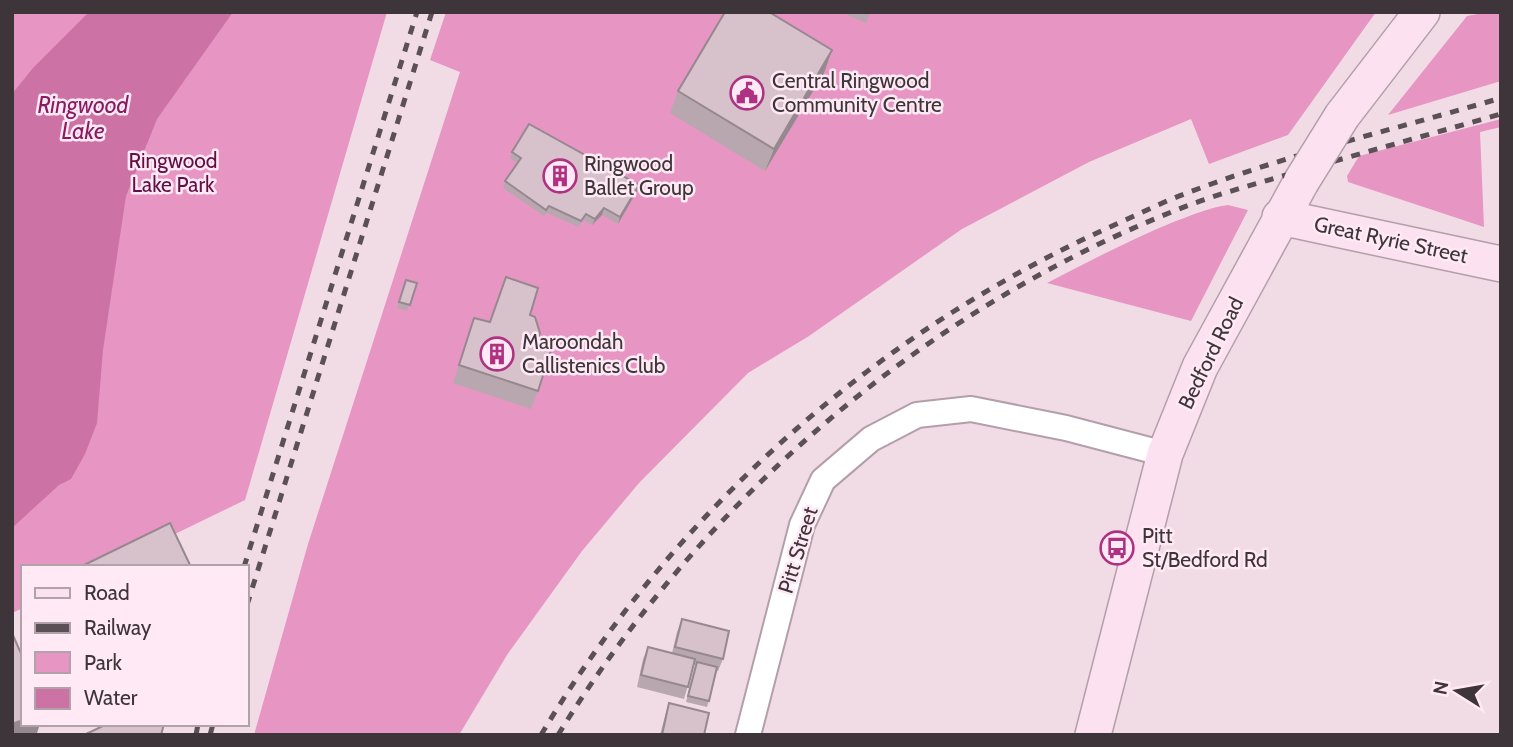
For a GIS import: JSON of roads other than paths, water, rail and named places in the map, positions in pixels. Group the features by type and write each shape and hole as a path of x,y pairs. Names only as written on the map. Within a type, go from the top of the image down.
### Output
{"main road":[{"name":"Bedford Road","path":"1093,735 1165,454 1200,367 1280,217 1342,116 1422,12"},
{"name":"Great Ryrie Street","path":"1280,217 1501,264"}],"street":[{"name":"Pitt Street","path":"748,735 802,525 822,480 871,439 917,415 971,408 1066,428 1165,454"}],"water":[{"name":"Ringwood Lake","path":"89,12 233,12 157,119 126,196 103,350 97,423 85,454 71,479 59,485 12,528 12,94 33,68"}],"railway":[{"path":"245,565 417,12"},
{"path":"248,602 432,12"},
{"path":"541,735 595,652 655,574 721,501 792,433 868,371 948,315 1033,265 1179,196 1303,154 1501,98"},
{"path":"558,735 617,648 682,565 754,488 832,417 915,353 1003,296 1096,246 1192,204 1501,114"},
{"path":"196,735 198,726"},
{"path":"210,735 212,726"}],"place":[{"name":"Central Ringwood Community Centre","path":"747,93"},
{"name":"Ringwood Ballet Group","path":"560,176"},
{"name":"Maroondah Callistenics Club","path":"497,354"},
{"name":"Pitt St/Bedford Rd","path":"1117,548"}],"park label":[{"name":"Ringwood Lake Park","path":"173,173"}]}
